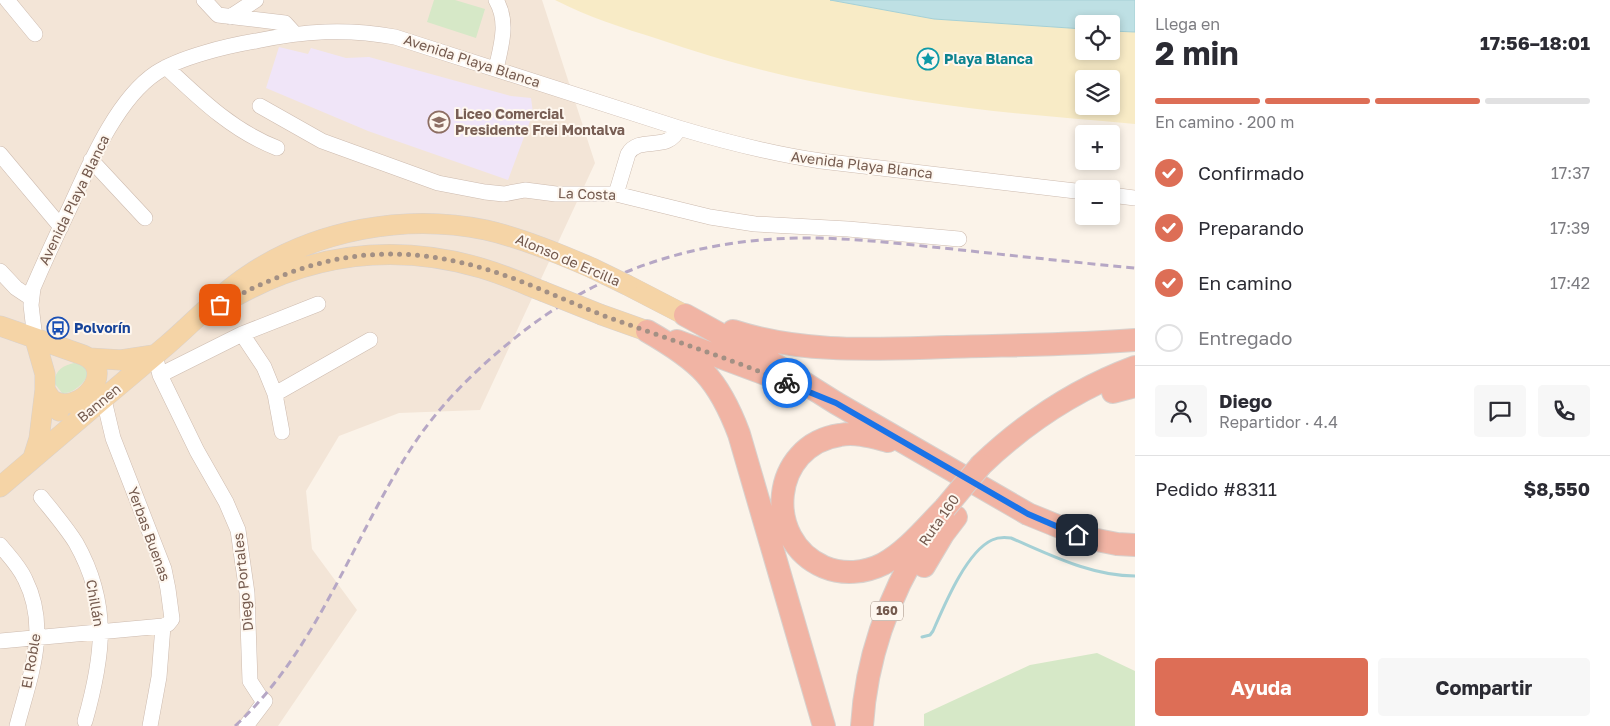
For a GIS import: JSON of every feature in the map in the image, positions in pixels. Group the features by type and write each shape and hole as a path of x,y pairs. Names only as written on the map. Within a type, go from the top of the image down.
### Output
{"highway":[{"path":"685,315 764,340 832,349 1066,344 1135,340"},
{"path":"685,315 771,362 836,403 1048,524 1087,538 1135,545"},
{"path":"648,331 748,366 836,403"},
{"path":"648,331 679,350 700,368 717,387 728,407 739,434 824,726"},
{"name":"Ruta 160","path":"862,726 868,677 879,634 910,562 1017,433 1057,405 1095,383 1135,367"},
{"name":"Ruta 160","path":"987,470 1018,452 1047,429 1073,412 1135,382"},
{"path":"1113,392 1135,386"},
{"path":"915,448 870,436 849,434 829,438 811,447 803,453 791,469 784,488 782,508 789,533 805,554 822,566 838,571 864,571 882,564 898,554 950,513"},
{"name":"Ruta 160","path":"876,726 884,674 901,617 950,513"}],"main road":[{"name":"Alonso de Ercilla","path":"198,319 234,285 279,257 330,237 385,226 425,224 485,230 522,240 592,268 685,315"},
{"path":"198,319 242,293 294,270 330,260 366,255 405,254 443,259 482,268 648,331"},
{"name":"Bannen","path":"0,487 198,319"},
{"path":"0,326 52,344 88,362 104,400"},
{"path":"35,339 47,388 60,413 76,423"},
{"path":"33,458 39,439 47,388 57,360 68,355 88,362 155,355"},
{"path":"47,388 64,404 78,400 93,387 88,362"}],"street":[{"path":"7,0 35,34"},
{"path":"204,0 218,15 285,23 295,34"},
{"path":"230,17 256,0"},
{"path":"496,0 501,9 503,22 502,43 496,69"},
{"name":"Avenida Playa Blanca","path":"35,339 31,298 36,280 91,160 108,129 133,94 150,76 166,67 244,43 295,34 337,30 375,33 408,40 679,128 747,147 803,159 1075,191"},
{"path":"166,67 219,116 241,131 277,148"},
{"name":"La Costa","path":"260,106 322,141 438,183 496,194 530,190 556,194 616,194 710,217 755,224 848,229 959,239"},
{"path":"616,194 628,154 632,149 638,145 670,140 679,128"},
{"path":"0,154 60,227"},
{"path":"91,160 145,218"},
{"path":"1120,196 1135,198"},
{"path":"0,271 16,288 31,298"},
{"path":"160,375 242,334 318,304"},
{"path":"242,334 264,367 275,394 282,432"},
{"path":"275,394 370,340"},
{"name":"Diego Portales","path":"155,355 160,375 226,502 238,530 247,593 250,681 265,702 246,726"},
{"name":"Yerbas Buenas","path":"104,400 113,438 164,569 172,616 170,622 164,626 159,677 150,726"},
{"name":"Chillán","path":"41,497 69,532 85,562 97,598 100,632 98,672 85,721"},
{"name":"El Roble","path":"0,545 18,568 30,590 38,628 34,660 17,726"},
{"path":"0,641 164,626"}],"shaded area":[{"path":"0,0 542,0 595,163 480,410 399,413 339,436 306,491 312,549 357,610 278,726 0,726"},
{"name":"Liceo Comercial Presidente Frei Montalva","path":"279,47 308,54 311,48 346,58 369,57 511,96 531,98 533,113 508,180 368,131 266,88"}],"green space":[{"path":"434,0 455,0 485,9 476,38 427,22"},
{"path":"74,363 83,365 88,374 78,388 62,393 55,384 57,373 66,365"},
{"path":"1097,653 1135,671 1135,726 924,726 924,714 1030,665"}],"sand":[{"name":"Playa Blanca","path":"555,0 830,0 934,19 1075,28 1075,60 1120,60 1120,31 1135,32 1135,124 969,108 851,89 734,63 580,12"}],"water":[{"path":"830,0 1135,0 1135,32 1120,31 1120,15 1075,15 1075,28 934,19"}],"waterway":[{"path":"922,637 930,635 933,631 957,581 973,556 982,546 997,538 1011,538 1087,568 1119,575 1135,576"}],"railway":[{"path":"235,726 263,697 311,630 389,485 420,435 443,406 468,379 510,342 544,316 580,294 617,276 655,262 694,251 735,243 776,239 819,238 866,241 1135,268"}],"way so far":[{"path":"220,305 276,277 330,260 386,254 424,256 482,268 602,315 748,366 787,383"}],"place":[{"name":"Playa Blanca","path":"928,59"},
{"name":"Liceo Comercial Presidente Frei Montalva","path":"439,122"},
{"name":"Polvorín","path":"58,328"}],"route":[{"path":"787,383 836,403 1028,514 1077,535"}]}
